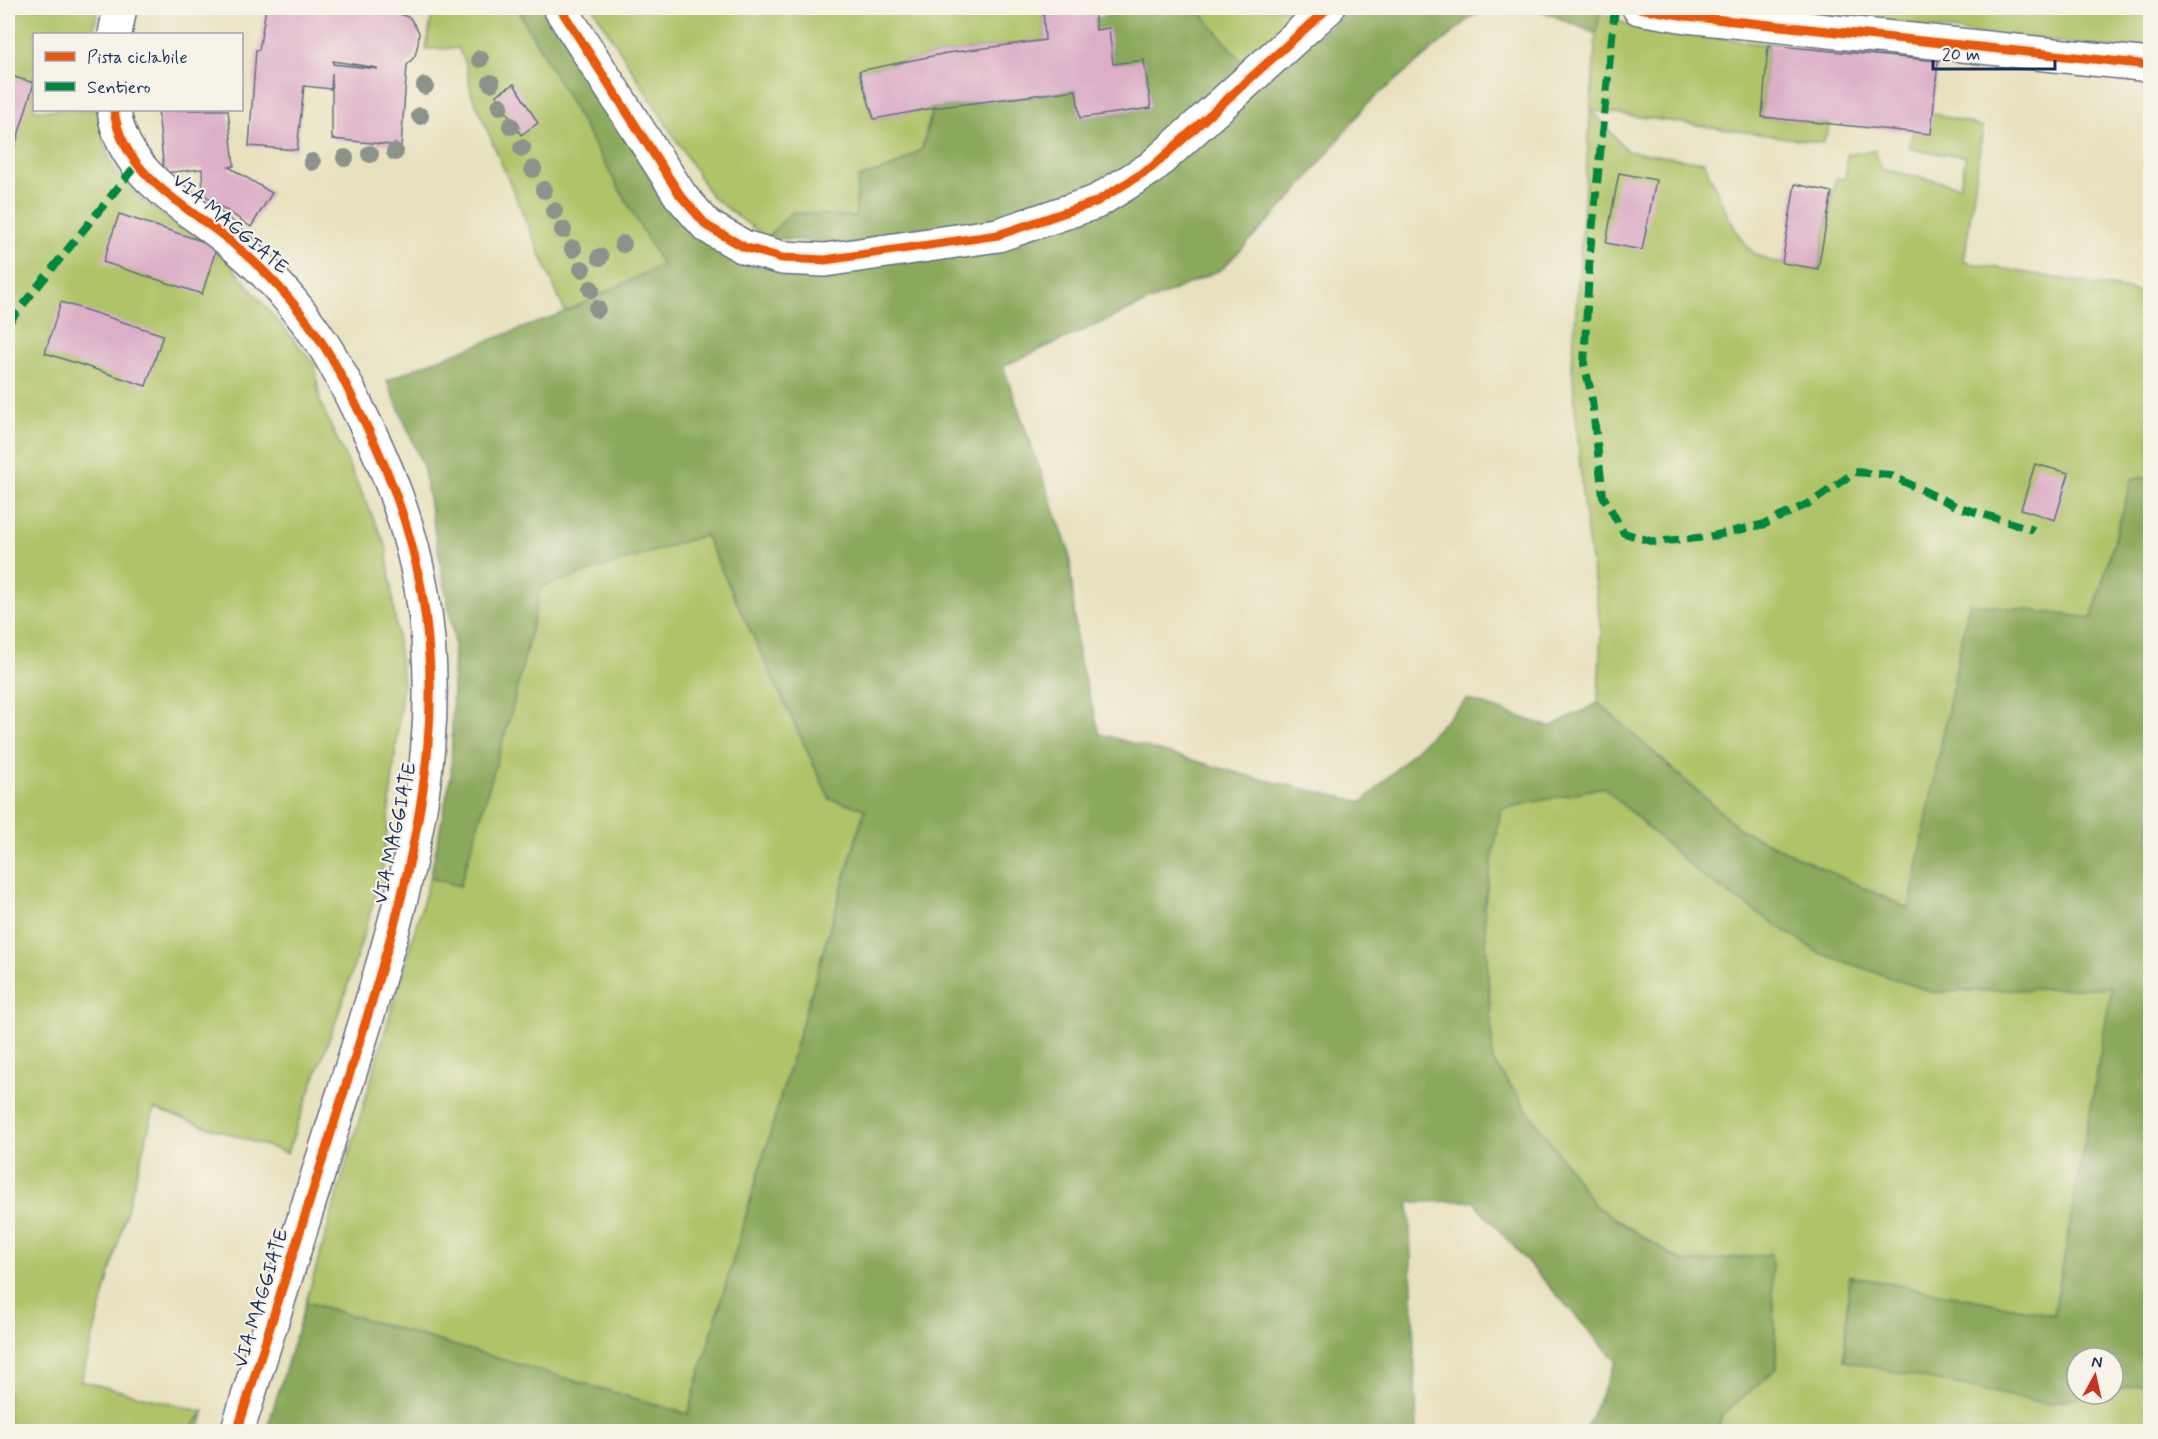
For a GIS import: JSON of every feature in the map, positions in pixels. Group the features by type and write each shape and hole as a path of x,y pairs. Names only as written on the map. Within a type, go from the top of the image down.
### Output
{"street":[{"path":"114,33 120,8"},
{"path":"560,8 680,195 707,226 744,247 782,258 825,260 998,235 1096,202 1151,168 1328,8"},
{"path":"1639,8 1686,16 2151,65"},
{"name":"VIA MAGGIATE","path":"114,111 129,153 146,176 238,247 280,288 324,347 388,468 410,536 425,603 432,672 430,747 420,817 404,887 372,1002 237,1431"}],"green space":[{"path":"8,8 98,8 93,33 33,33 33,111 98,111 105,146 113,167 142,200 217,246 315,365 320,402 386,546 403,683 382,875 342,1004 287,1153 154,1109 81,1381 204,1412 189,1429 134,1428 131,1432 8,1431"},
{"path":"433,8 529,8 520,14 663,265 565,312 471,92 466,64 458,48 426,49"},
{"path":"529,8 551,8 727,253 751,266 827,272 1098,209 1353,8 1498,8 1473,16 1367,104 1295,194 1222,269 1003,366 1069,551 1078,655 1100,734 1252,777 1363,802 1467,699 1550,727 1598,703 1741,830 1909,909 1969,603 2092,618 2132,479 2150,477 2150,1382 2125,1387 2125,1346 2065,1346 2065,1400 2047,1404 1844,1361 1849,1276 2054,1315 2112,987 1932,992 1819,953 1703,877 1603,787 1501,809 1484,907 1493,1061 1595,1206 1684,1263 1771,1254 1777,1368 1722,1415 1717,1431 1585,1431 1616,1361 1473,1201 1409,1202 1417,1431 266,1432 306,1302 688,1414 865,809 830,799 705,535 541,587 513,706 460,886 430,878 451,775 454,638 423,466 387,381 418,367 565,312 662,265 520,13"},
{"path":"593,8 1043,8 1045,40 947,53 859,71 874,119 933,108 922,149 895,166 858,178 855,217 792,212 767,238 712,197"},
{"path":"1148,8 1197,8 1246,67 1148,158 1096,191 995,227 866,246 767,238 792,212 855,217 858,178 895,166 922,149 933,108 1076,90 1080,118 1151,108 1144,61 1113,64 1109,29 1096,30 1095,18"},
{"path":"1197,8 1298,8 1246,67"},
{"path":"1535,8 1590,8 1600,12 1596,34"},
{"path":"1749,8 2150,8 2150,52"},
{"path":"1600,12 1626,24 1768,45 1762,117 1831,124 1823,143 1591,110 1627,151 1704,162 1740,237 1747,247 1761,257 1776,262 1818,269 1836,178 1845,179 1847,155 1875,150 1881,169 1960,186 1966,156 1924,152 1909,148 1913,132 1933,113 1983,127 1964,262 2150,294 2150,477 2132,479 2092,618 1969,603 1909,910 1741,830 1598,703 1601,630 1583,503 1572,366 1596,34"},
{"path":"705,535 830,799 865,808 688,1414 306,1302 430,878 460,886 513,706 541,586"},
{"path":"1603,787 1703,877 1932,992 2112,987 2054,1315 1849,1276 1844,1360 2047,1404 2065,1400 2065,1406 2125,1406 2125,1387 2150,1382 2150,1431 1717,1431 1722,1415 1777,1368 1771,1254 1684,1263 1595,1206 1493,1061 1484,907 1501,809"},
{"path":"204,1412 200,1431 131,1431 134,1428 189,1429"}],"building":[{"path":"266,8 386,8 410,18 419,32 415,56 407,65 401,146 332,139 332,73 331,89 304,86 297,150 249,146 256,50 259,50","holes":["333,61 377,68 333,64"]},
{"path":"1043,8 1094,8 1096,30 1109,28 1113,64 1144,60 1151,108 1080,118 1076,90 933,108 874,119 859,71 947,53 1045,40"},
{"path":"1999,8 2043,8 2042,15"},
{"path":"2150,8 2150,14 2121,9"},
{"path":"1768,45 1938,61 1931,134 1762,117"},
{"path":"8,75 33,83 33,86 8,169"},
{"path":"514,84 538,123 521,135 496,95"},
{"path":"158,111 228,111 234,166 229,167 272,193 251,227 203,194 202,169 164,173"},
{"path":"1619,173 1656,180 1642,250 1606,243"},
{"path":"1795,184 1832,192 1818,269 1782,263"},
{"path":"119,214 217,246 202,294 103,262"},
{"path":"61,302 163,335 146,386 45,353"},
{"path":"2035,464 2069,473 2055,520 2021,509"}],"marked path":[{"path":"1615,8 1590,252 1584,364 1591,392 1603,496 1624,533 1654,542 1708,537 1765,524 1812,502 1855,472 1890,475 1956,506 2034,530"},
{"path":"8,323 137,164"}],"cycle path":[{"path":"560,8 680,195 707,226 744,247 782,258 825,260 998,235 1096,202 1151,168 1328,8"},
{"path":"1639,8 1686,16 2150,65"},
{"path":"114,111 120,133 130,154 144,172 161,189 219,232 262,269 305,319 335,365 365,423 401,509 422,592 430,673 427,753 416,833 397,914 374,996 237,1432"}]}
